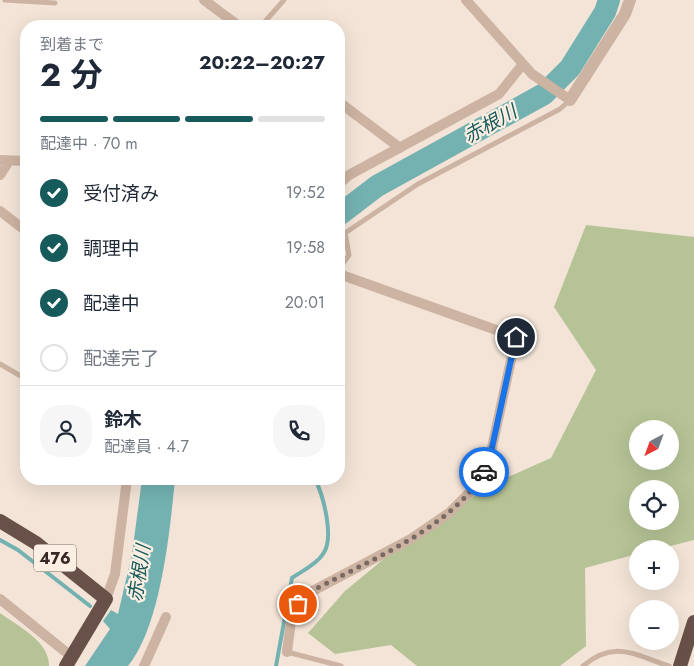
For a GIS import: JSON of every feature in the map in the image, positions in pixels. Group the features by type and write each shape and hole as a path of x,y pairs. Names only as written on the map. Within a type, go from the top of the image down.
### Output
{"highway":[{"name":"476","path":"0,521 30,538 106,599"},
{"path":"69,661 106,599"},
{"path":"680,666 694,622"}],"street":[{"path":"204,0 231,20"},
{"path":"466,0 532,74 567,98 625,14 630,0"},
{"path":"345,174 400,148 499,94 523,64"},
{"path":"345,107 400,148"},
{"path":"0,175 4,160 20,161"},
{"path":"0,211 20,226"},
{"path":"287,652 292,612 305,595 411,539 449,513 476,486 488,466 516,337 345,276"},
{"path":"106,599 115,574 126,485"},
{"path":"0,599 69,661"},
{"path":"144,666 166,617"}],"lane":[{"path":"5,0 55,3"},
{"path":"266,20 284,0"},
{"path":"345,261 349,255 345,233 418,184 560,109 567,98"},
{"path":"0,364 20,376"},
{"path":"583,666 593,658 606,652 627,650 669,666"},
{"path":"287,652 341,666"}],"green space":[{"path":"586,225 694,237 694,540 679,544 679,540 629,540 629,556 585,568 586,646 560,666 417,666 391,645 335,654 308,633 345,591 391,553 490,485 551,458 596,370 554,307"},
{"path":"0,613 39,642 48,657 49,666 0,666"}],"water":[{"path":"141,485 174,485 162,577 149,627 139,649 128,666 85,666 110,629 103,621 111,610 118,614 132,554"}],"waterway":[{"name":"赤根川","path":"345,210 377,186 544,94 570,68 605,12 609,0"},
{"path":"276,666 292,578 317,561 326,547 328,527 317,485"},
{"path":"0,540 18,550 90,606"}],"way so far":[{"path":"298,604 305,595 352,568 411,539 449,513 476,486 484,472"}],"route":[{"path":"484,472 488,466 516,337"}]}
